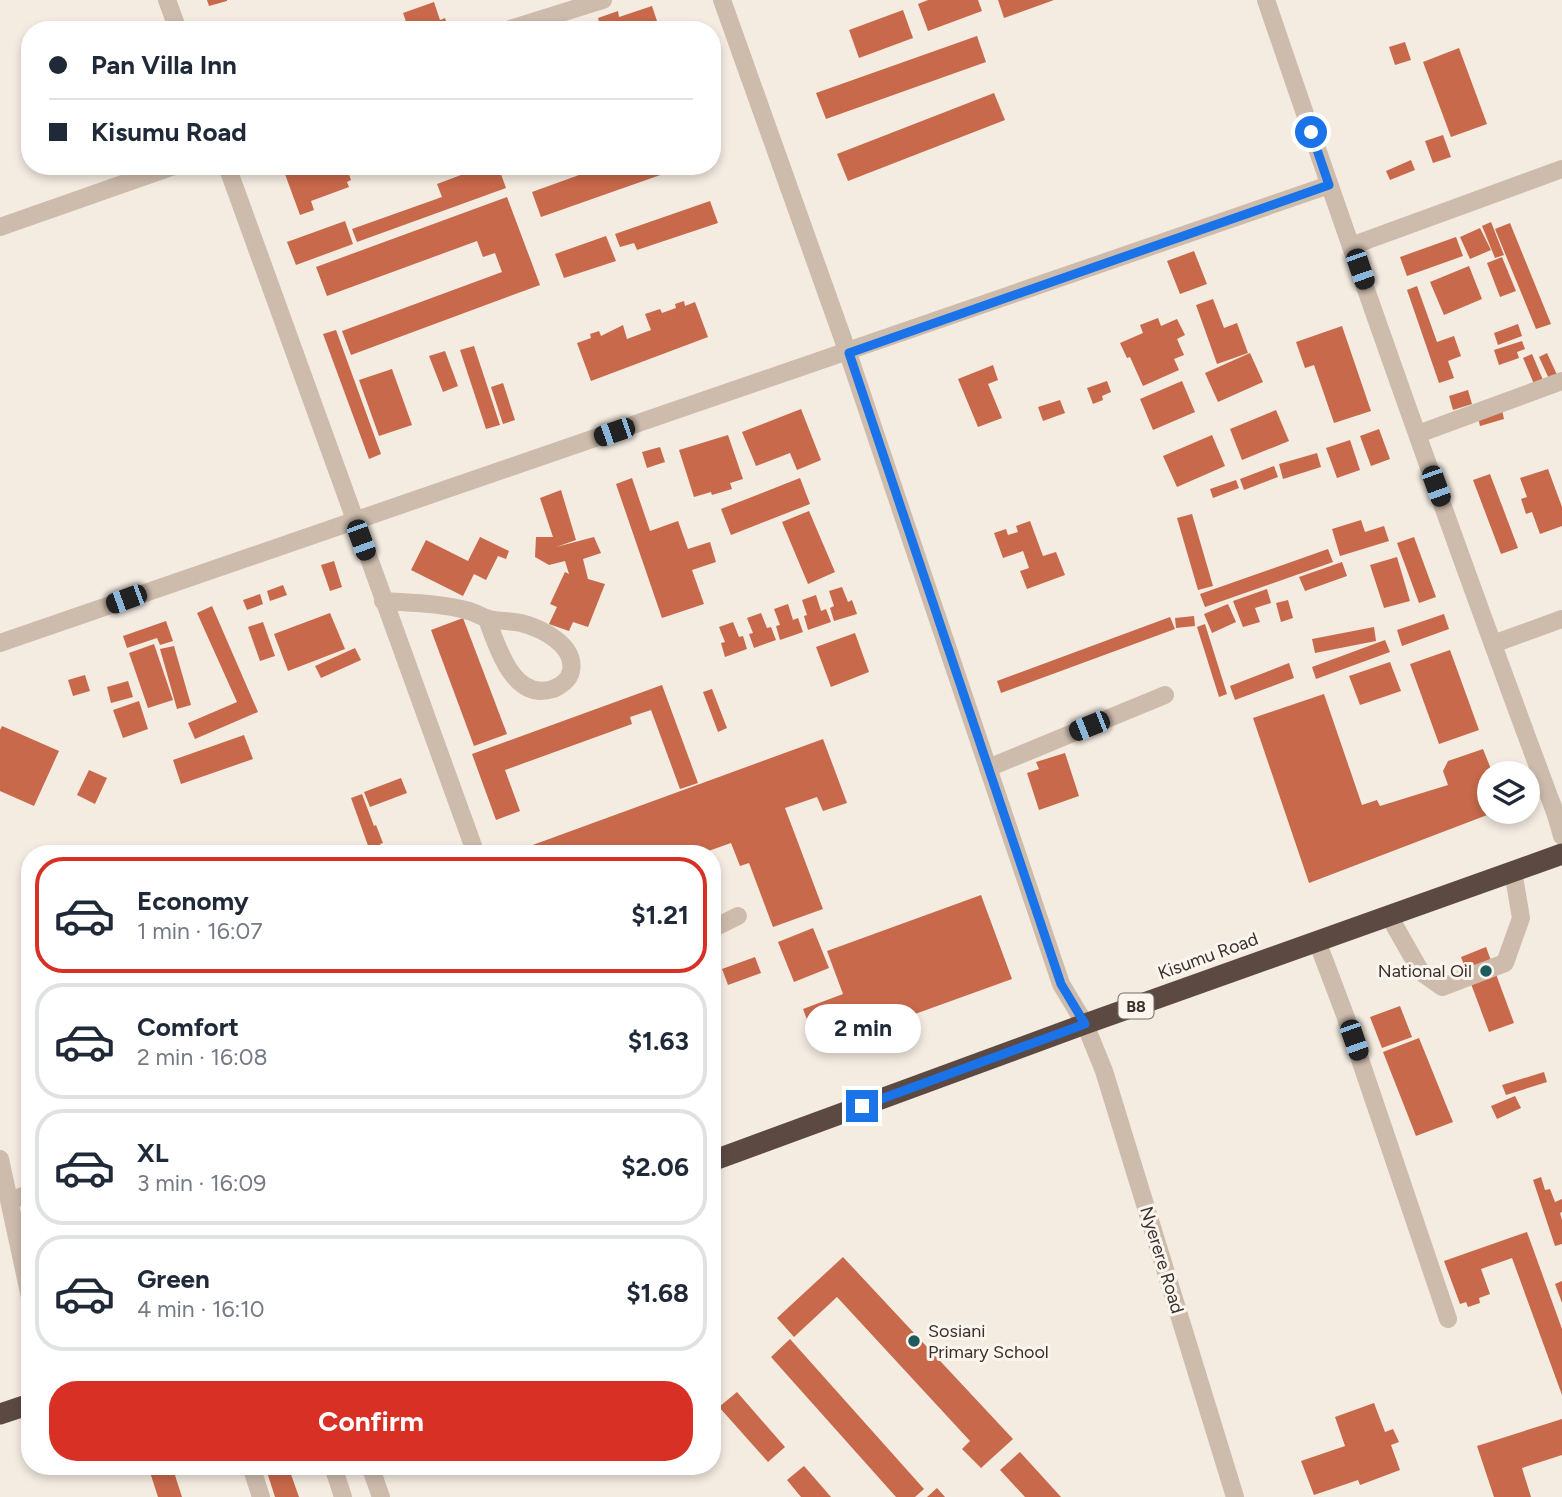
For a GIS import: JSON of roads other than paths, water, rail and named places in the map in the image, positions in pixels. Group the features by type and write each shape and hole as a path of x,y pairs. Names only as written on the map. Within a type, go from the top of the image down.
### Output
{"highway":[{"name":"Kisumu Road","path":"721,1158 1085,1024 1562,854"},
{"path":"0,1414 21,1407"}],"street":[{"path":"167,0 175,21"},
{"path":"536,21 603,0"},
{"name":"Nyerere Road","path":"722,0 849,353 1061,984 1085,1024 1104,1071 1235,1497"},
{"path":"1266,0 1329,185 1562,836"},
{"path":"1351,246 1562,170"},
{"path":"0,227 148,175"},
{"path":"230,175 473,845"},
{"path":"0,643 354,519 849,353 1329,185"},
{"path":"1418,434 1562,381"},
{"path":"383,601 458,609 487,619 521,623 548,633 570,656 572,669 568,679 558,687 545,691 532,690 519,682 510,671 487,619"},
{"path":"1493,644 1562,619"},
{"path":"988,768 1166,695"},
{"path":"1389,916 1421,972 1442,987 1505,963 1521,918 1513,871"},
{"path":"721,924 738,916"},
{"path":"1317,941 1336,988 1448,1319"},
{"path":"0,1159 21,1254"},
{"path":"10,1202 21,1197"},
{"path":"254,1475 261,1497"},
{"path":"336,1475 342,1497"},
{"path":"373,1475 380,1497"}],"place":[{"name":"National Oil","path":"1486,971"},
{"name":"Sosiani Primary School","path":"914,1341"}]}
